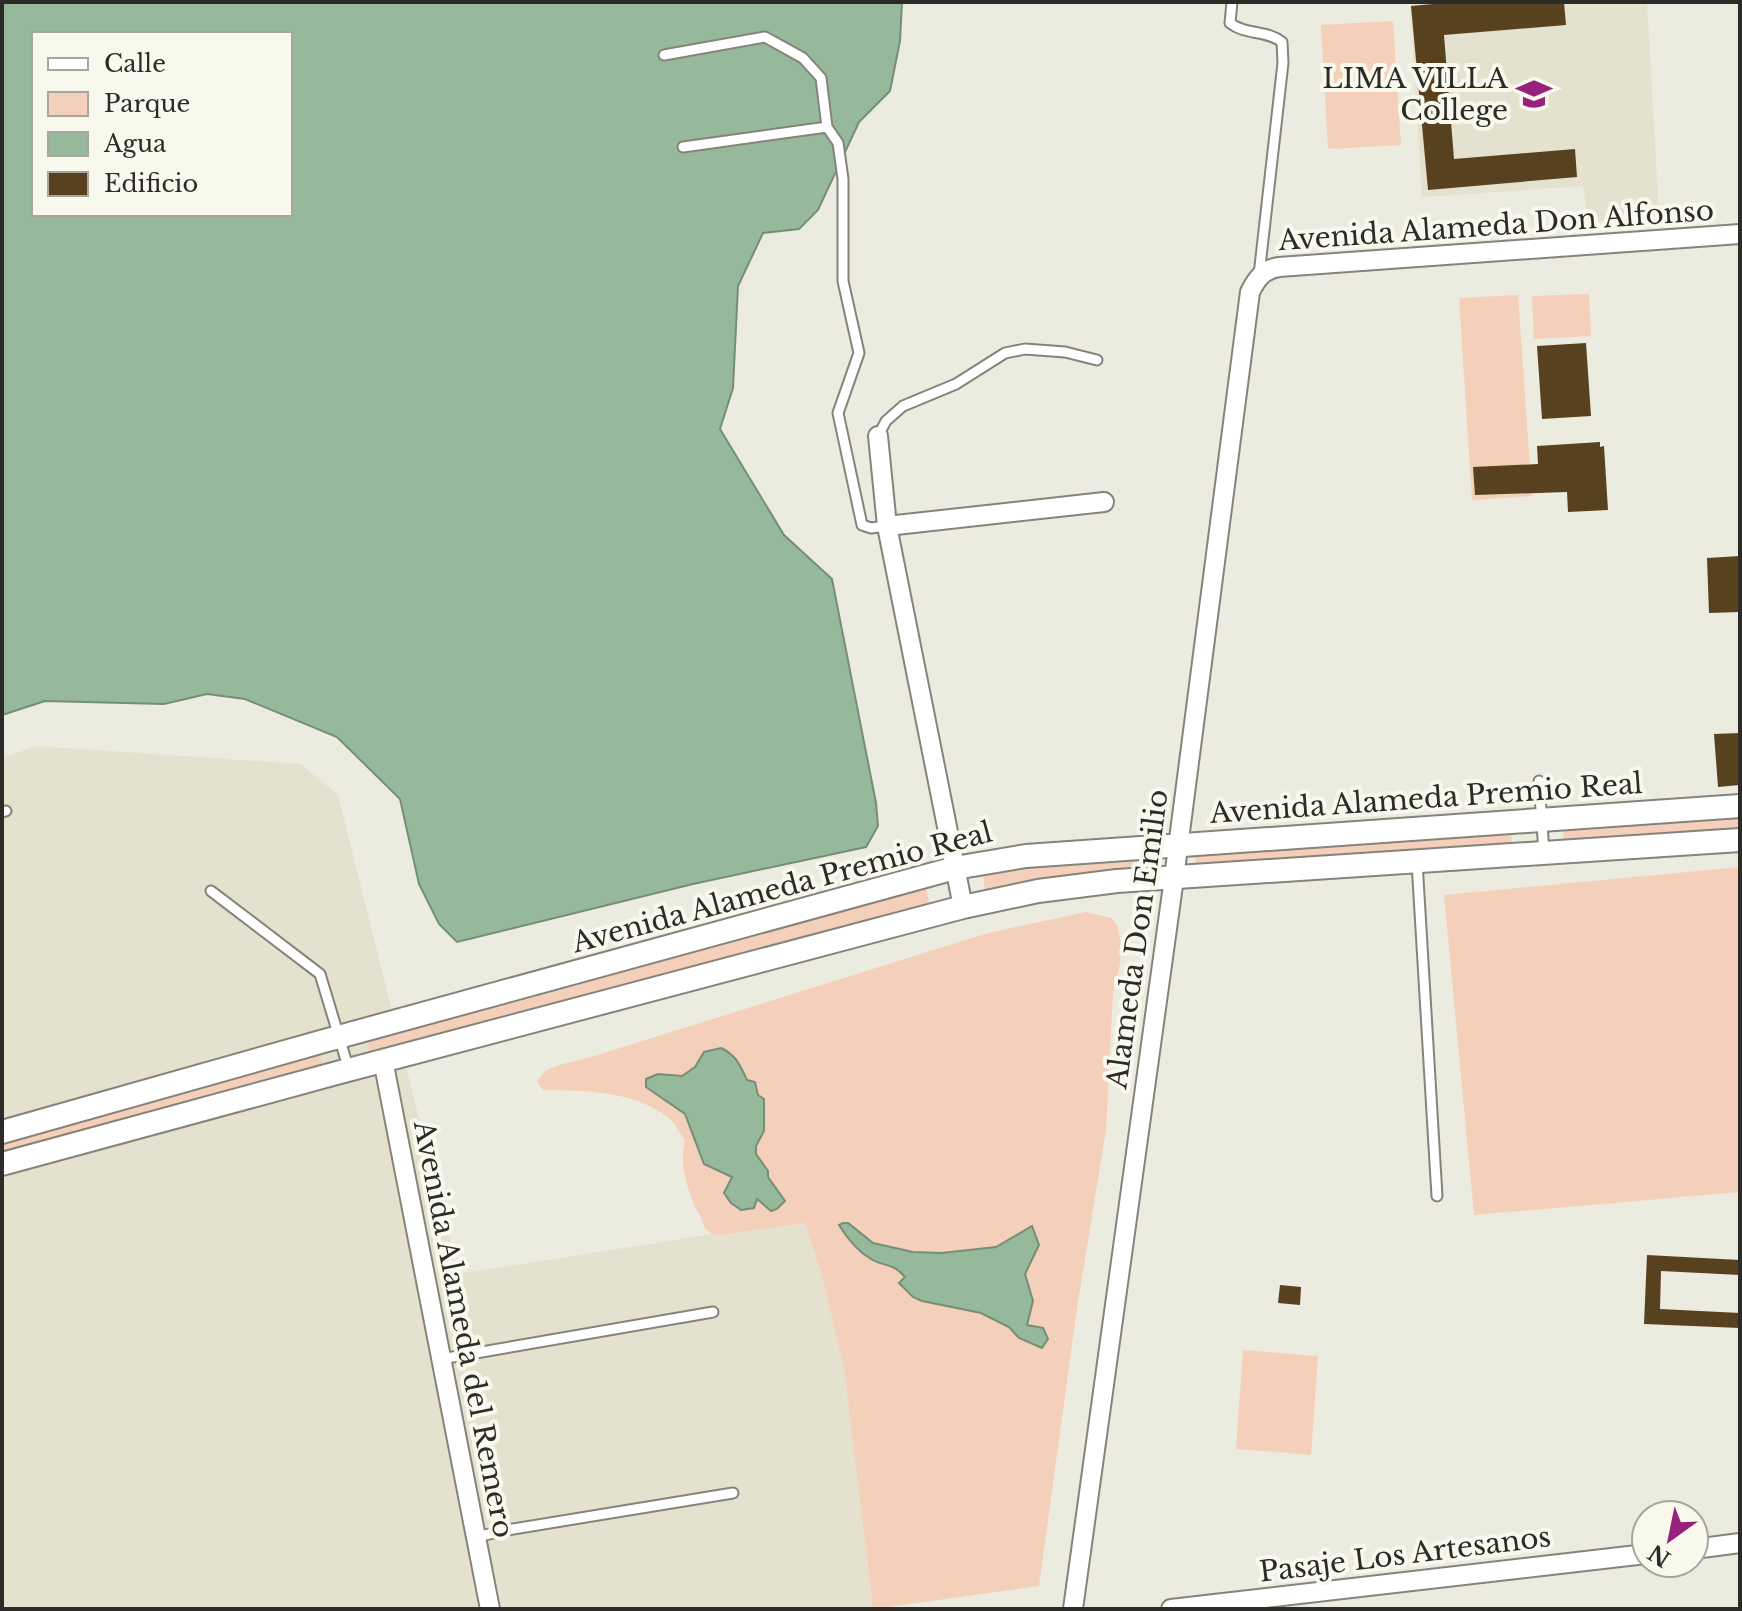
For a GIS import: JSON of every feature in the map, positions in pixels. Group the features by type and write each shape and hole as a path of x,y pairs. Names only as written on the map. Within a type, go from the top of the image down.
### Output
{"street":[{"name":"Avenida Alameda Don Alfonso","path":"1259,278 1265,271 1279,267 1740,234"},
{"name":"Alameda Don Emilio","path":"1073,1609 1174,878 1250,292 1259,278"},
{"path":"878,436 887,526 963,907"},
{"path":"887,526 1104,502"},
{"name":"Avenida Alameda Premio Real","path":"2,1132 955,868 1026,856 1740,806"},
{"path":"2,1164 963,907 1038,891 1117,881 1740,840"},
{"name":"Avenida Alameda del Remero","path":"383,1060 490,1609"},
{"path":"1710,1547 1740,1543"},
{"name":"Pasaje Los Artesanos","path":"1171,1609 1630,1556"}],"lane":[{"path":"1232,2 1230,23 1234,27 1274,36 1282,42 1283,63 1259,278"},
{"path":"664,55 765,37 803,58 821,78 827,127 838,143 843,179 843,281 859,353 838,413 862,525 871,528 887,526"},
{"path":"683,147 827,127"},
{"path":"878,436 886,421 903,406 956,384 1005,353 1025,349 1065,352 1097,360"},
{"path":"1539,781 1544,853"},
{"path":"1417,862 1437,1196"},
{"path":"211,891 320,974 349,1070"},
{"path":"441,1359 713,1312"},
{"path":"476,1537 733,1493"}],"shaded area":[{"name":"LIMA VILLA College","path":"1410,2 1647,2 1659,215 1589,223 1583,186 1422,197"},
{"path":"36,746 301,764 338,795 458,1274 712,1234 725,1235 805,1223 821,1273 844,1368 873,1609 2,1609 2,758"}],"green space":[{"path":"1393,21 1401,145 1328,149 1321,25"},
{"path":"1589,294 1591,336 1534,339 1532,296"},
{"path":"1518,295 1532,496 1472,500 1459,298"},
{"path":"1740,816 1740,830 1564,844 1563,829"},
{"path":"1511,830 1512,845 1196,868 1195,852"},
{"path":"1134,857 1135,871 985,892 983,874"},
{"path":"1740,867 1740,1192 1474,1215 1444,895"},
{"path":"926,888 930,906 370,1052 367,1040"},
{"path":"1086,912 1112,918 1121,943 1120,964 1113,994 1106,1130 1077,1308 1039,1586 873,1609 844,1368 821,1273 805,1223 724,1235 712,1234 705,1229 689,1192 683,1163 685,1141 671,1120 657,1110 627,1098 594,1092 543,1090 537,1081 545,1071 559,1065 988,933"},
{"path":"320,1054 323,1065 2,1153 2,1142"},
{"path":"1243,1350 1318,1356 1311,1455 1236,1449"}],"water":[{"path":"2,2 902,2 900,41 890,91 859,122 818,210 799,229 763,233 738,286 733,388 720,429 784,535 832,579 876,803 878,826 866,847 693,884 457,942 439,924 419,884 400,799 337,737 245,699 207,694 164,704 45,701 2,715"},
{"path":"721,1048 734,1057 747,1080 755,1082 758,1095 764,1099 764,1131 756,1146 756,1154 785,1201 771,1211 757,1199 754,1208 741,1210 731,1203 724,1193 732,1177 704,1164 685,1114 646,1087 646,1079 658,1074 682,1076 695,1067 704,1052"},
{"path":"848,1223 873,1243 913,1252 941,1253 996,1247 1032,1226 1039,1245 1025,1274 1033,1301 1027,1325 1043,1328 1048,1339 1042,1348 1019,1338 1009,1327 981,1313 913,1297 899,1283 905,1277 896,1269 876,1262 861,1252 839,1225"}],"building":[{"path":"1455,2 1564,2 1566,25 1444,35 1454,159 1575,149 1577,177 1428,190 1411,6"},
{"path":"1586,343 1591,416 1542,419 1537,346"},
{"path":"1600,442 1600,447 1604,446 1608,510 1568,512 1567,492 1475,495 1473,467 1538,464 1537,446"},
{"path":"1740,556 1740,612 1709,613 1707,558"},
{"path":"1740,733 1740,785 1718,787 1714,734"},
{"path":"1647,1255 1740,1260 1740,1275 1661,1271 1660,1309 1740,1313 1740,1328 1644,1324"},
{"path":"1280,1285 1301,1287 1300,1305 1278,1303"}],"place":[{"name":"LIMA VILLA College","path":"1534,94"}]}
